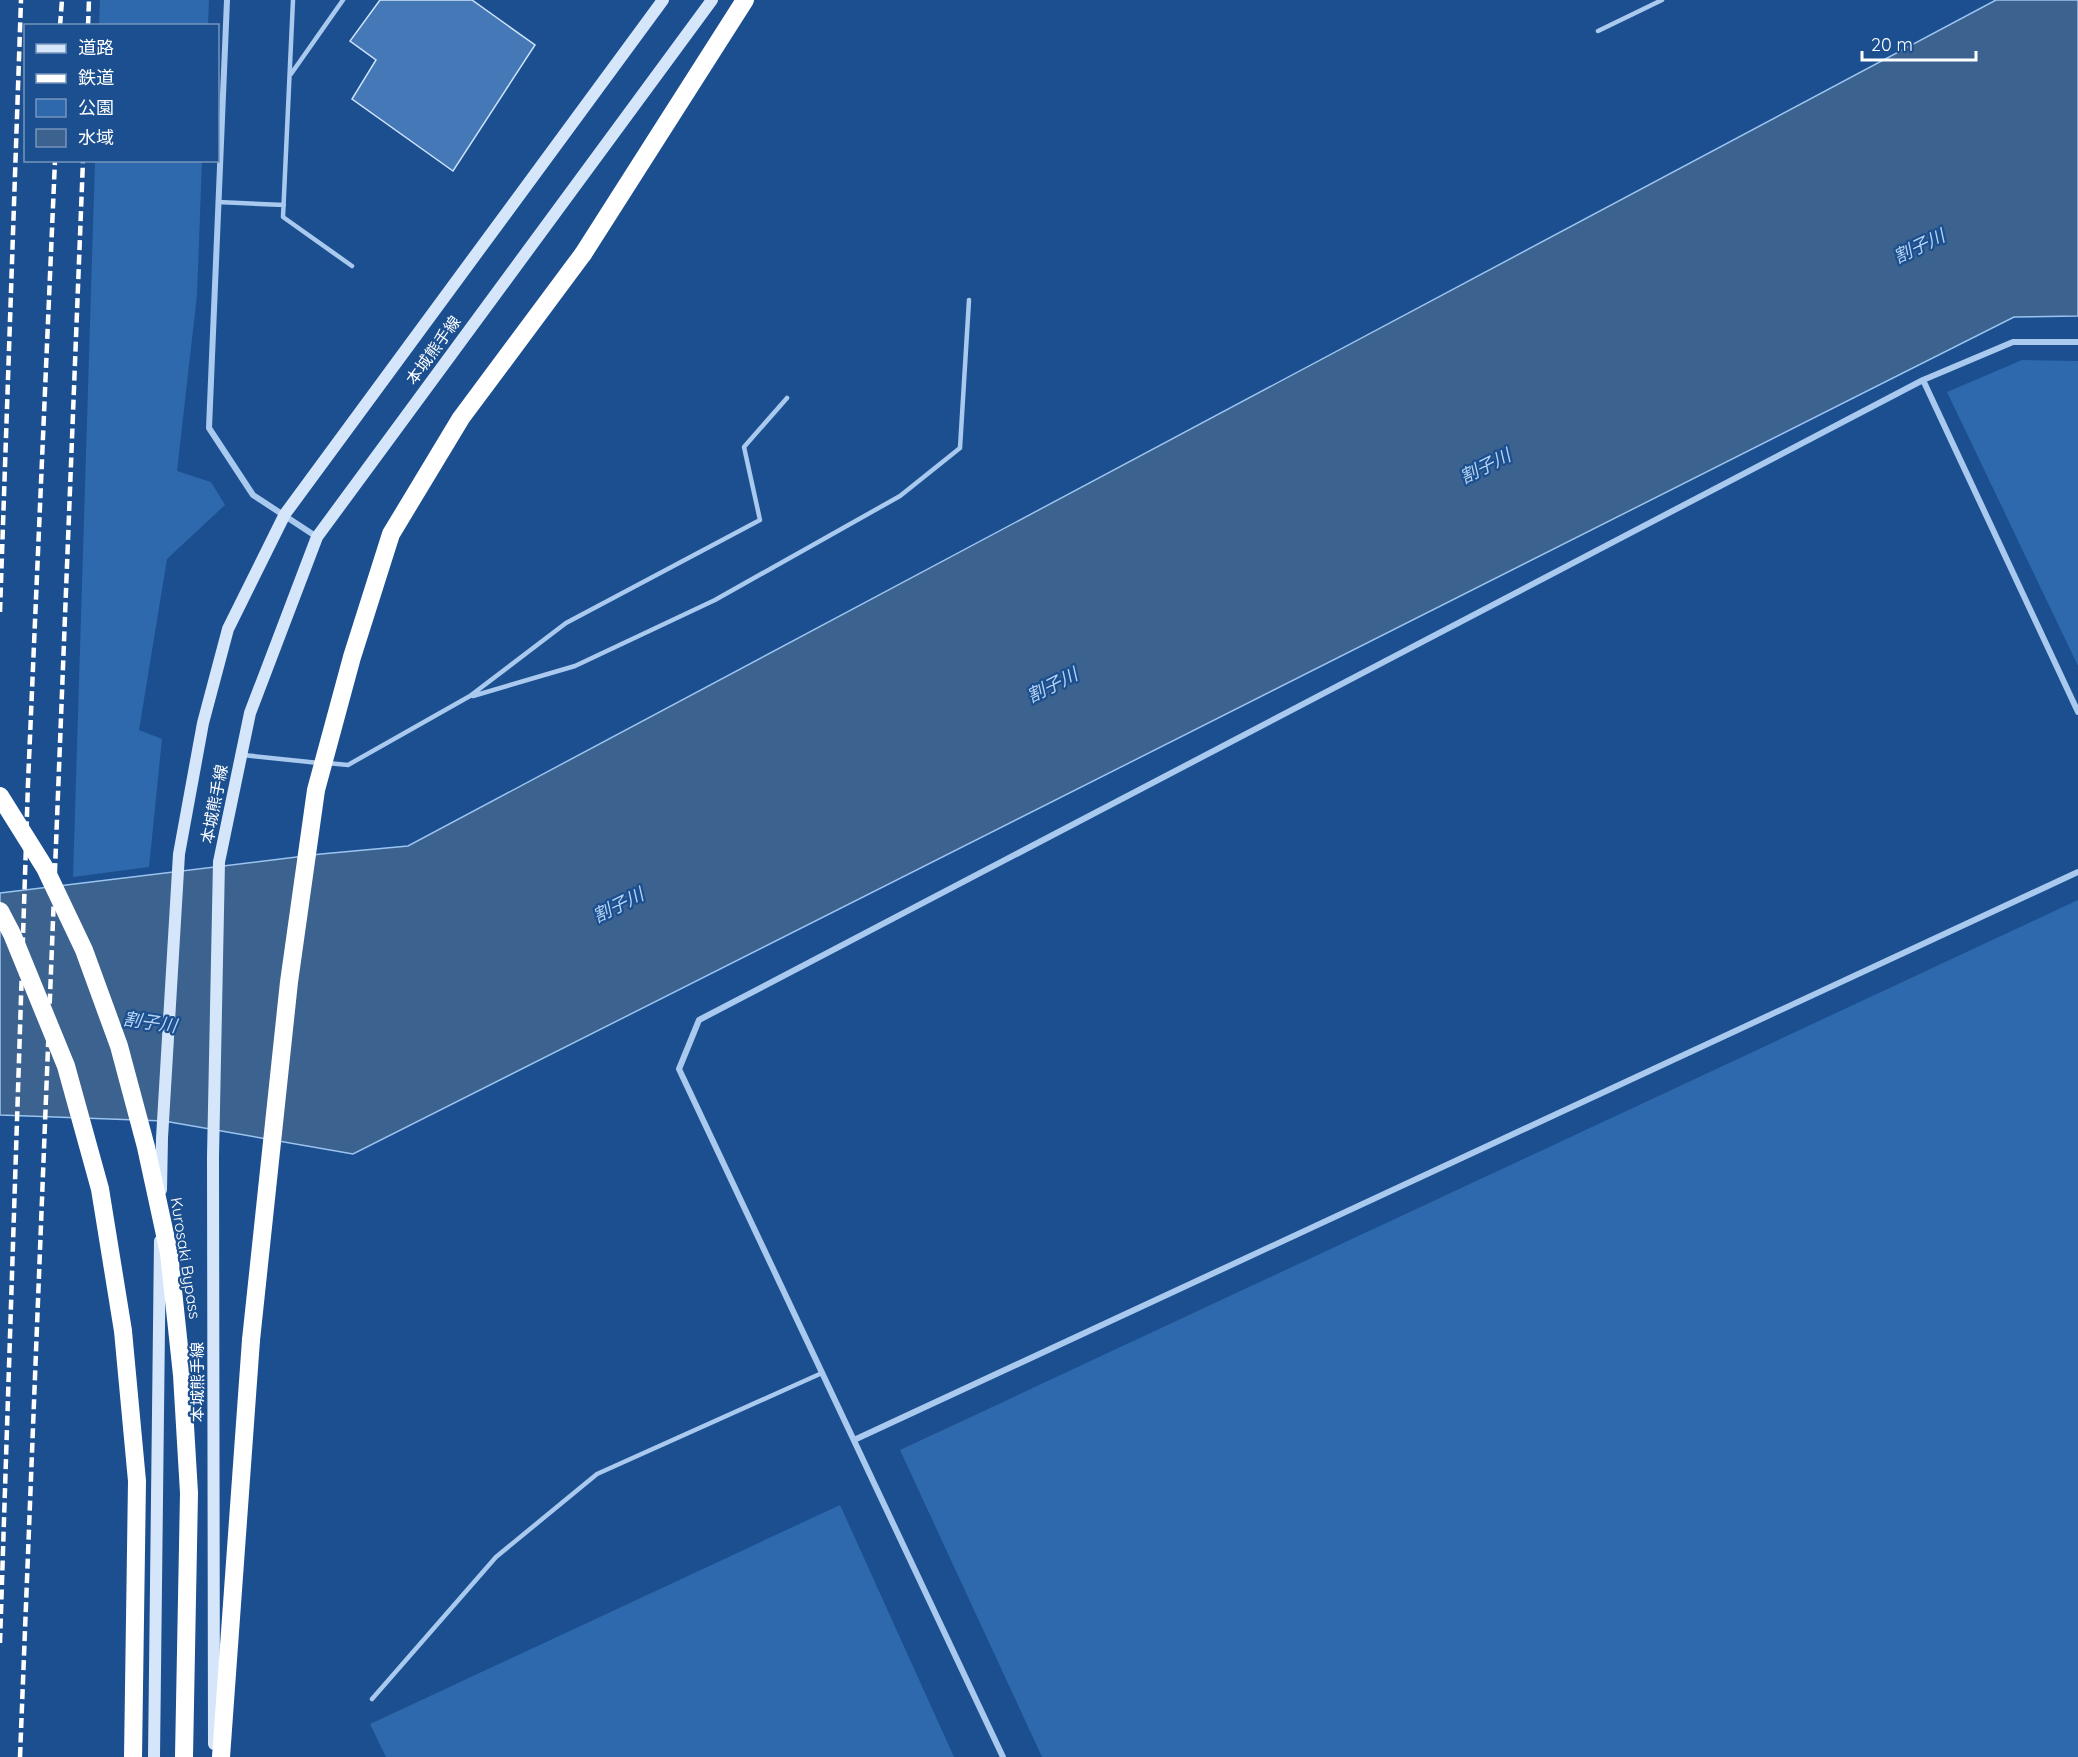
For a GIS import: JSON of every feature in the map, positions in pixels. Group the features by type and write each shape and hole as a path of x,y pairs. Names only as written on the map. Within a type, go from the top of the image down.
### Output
{"highway":[{"path":"221,1757 251,1340 289,982 316,790 352,657 391,534 460,418 583,254 745,0"},
{"name":"Kurosaki Bypass","path":"0,796 45,867 84,950 118,1046 146,1147 169,1253 182,1375 189,1493 184,1757"},
{"path":"0,911 12,934 66,1066 100,1189 123,1330 137,1481 133,1757"}],"main road":[{"name":"本城熊手線","path":"154,1757 162,1138 179,854 203,723 228,629 285,514 663,0"},
{"name":"本城熊手線","path":"214,1757 213,1157 219,862 250,713 317,537 712,0"}],"street":[{"path":"227,0 209,428 253,495 317,537"},
{"path":"1003,1757 679,1069 699,1020 1923,380 2013,342 2078,342"},
{"path":"1923,380 2078,712"},
{"path":"854,1440 2078,872"}],"lane":[{"path":"293,0 283,217 352,266"},
{"path":"290,76 343,0"},
{"path":"1598,31 1662,0"},
{"path":"218,202 284,205"},
{"path":"470,696 575,666 715,600 900,496 960,448 969,300"},
{"path":"241,755 348,765 470,696 566,623 760,520 744,447 787,398"},
{"path":"372,1699 496,1557 597,1474 822,1373"}],"green space":[{"path":"100,0 209,0 208,24 99,24"},
{"path":"95,162 202,162 197,295 177,471 211,482 225,505 167,559 139,730 162,739 149,867 73,877"},
{"path":"2022,360 2078,361 2078,666 1947,392"},
{"path":"2078,900 2078,1757 1042,1757 900,1450"},
{"path":"840,1505 954,1757 386,1757 370,1724"}],"water":[{"name":"割子川","path":"1996,0 2078,0 2078,316 2014,317 353,1154 164,1121 0,1115 0,893 321,854 408,846"}],"building":[{"path":"380,0 472,0 535,45 453,171 352,99 376,60 350,41"}],"railway":[{"path":"0,612 21,0"},
{"path":"60,24 62,0"},
{"path":"88,24 89,0"},
{"path":"0,1643 28,783 55,162"},
{"path":"20,1757 83,162"}]}
